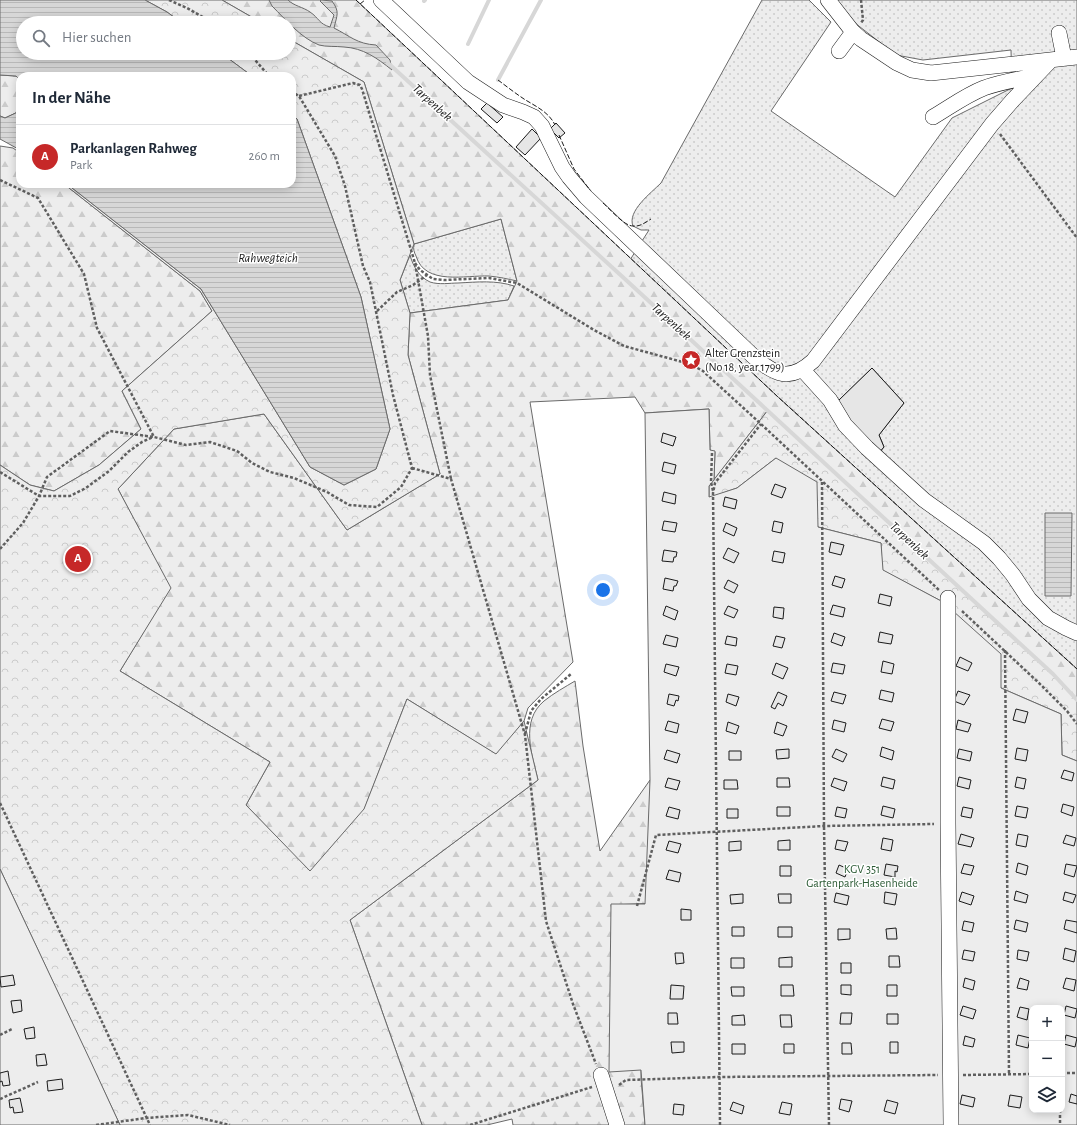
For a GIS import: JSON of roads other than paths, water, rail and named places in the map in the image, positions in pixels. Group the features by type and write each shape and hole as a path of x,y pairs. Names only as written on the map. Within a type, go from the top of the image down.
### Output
{"street":[{"path":"381,0 468,82 504,105 534,117 542,126 562,167 586,197 766,367 782,374 802,370 813,361 992,124 1035,76 1064,58"},
{"path":"828,0 853,32 897,64 912,70 931,73 1064,58"},
{"path":"839,51 853,32"},
{"path":"1060,33 1064,58"},
{"path":"933,117 983,89 1010,80 1035,76"},
{"path":"802,370 830,400 845,425 867,448 924,500 984,543 1013,575 1029,599 1048,618 1077,633"},
{"path":"948,598 948,823 951,1125"},
{"path":"604,1084 617,1125"}],"water":[{"path":"0,0 145,0 172,16 16,16 16,60 230,60 247,72 16,72 16,76 0,75"},
{"path":"269,0 288,0 310,12 321,23 330,27 334,15 320,1 332,1 337,11 334,28 354,39 364,43 376,45 390,60 392,70 375,58 357,49 322,46 312,42 296,30 296,16 281,16 272,6"},
{"path":"16,113 16,148 0,139 0,116 5,118"},
{"name":"Rahwegteich","path":"296,118 361,297 390,429 376,469 344,485 310,467 201,289 72,188 296,188"},
{"path":"1045,513 1072,513 1071,596 1045,596"}],"waterway":[{"path":"468,44 489,0"},
{"path":"498,80 541,0"},
{"name":"Tarpenbek","path":"388,63 626,280 1053,674 1077,700"}],"place":[{"name":"Alter Grenzstein (No 18, year 1799)","path":"691,360"},
{"name":"Parkanlagen Rahweg","path":"78,559"}],"park label":[{"name":"KGV 351 Gartenpark-Hasenheide","path":"862,876"}]}
